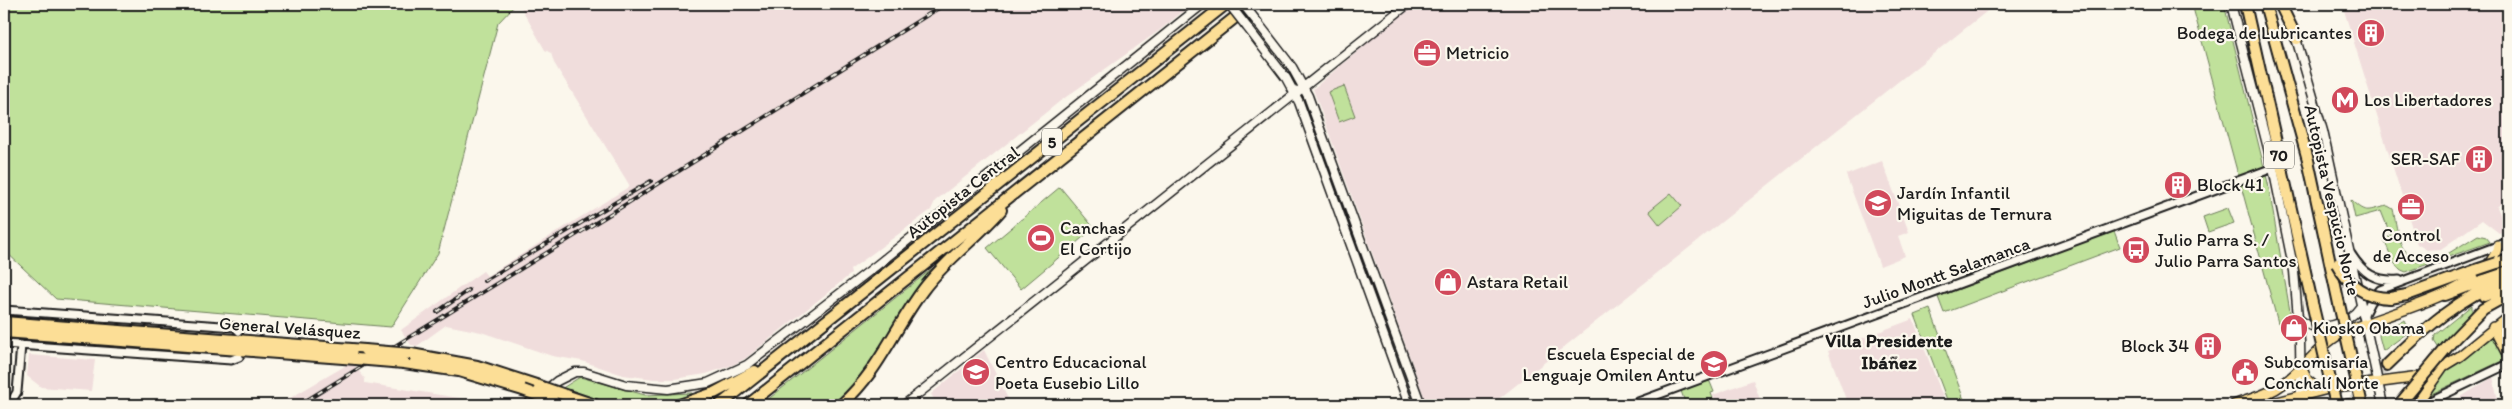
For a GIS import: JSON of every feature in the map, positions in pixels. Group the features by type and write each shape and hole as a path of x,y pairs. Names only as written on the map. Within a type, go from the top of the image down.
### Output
{"highway":[{"name":"Autopista Central","path":"720,405 1227,4"},
{"name":"Autopista Central","path":"748,405 1252,4"},
{"name":"70","path":"2245,4 2336,405"},
{"name":"Autopista Vespucio Norte","path":"2265,4 2300,129 2362,405"},
{"path":"2280,4 2297,39"},
{"path":"841,405 872,372 923,290 950,260 989,223 1018,190"},
{"path":"2325,236 2344,276 2361,291 2372,296 2390,298 2407,295 2508,259"},
{"path":"2445,295 2508,271"},
{"path":"2508,279 2471,296 2443,314 2389,367 2452,315 2474,301 2508,287"},
{"path":"2399,405 2453,340 2483,309 2508,295"},
{"name":"General Velásquez","path":"4,322 411,354 478,366 539,386 566,401"},
{"name":"General Velásquez","path":"4,332 404,363 459,371 523,390 556,403 566,401"},
{"path":"679,405 722,389 790,349"},
{"path":"566,401 595,405"}],"main road":[{"path":"527,405 557,380 574,372 584,372 626,385 668,389 708,382 747,365 877,264 1203,4"},
{"path":"1227,4 1274,62 1295,94 1409,405"},
{"path":"1243,4 1292,66 1304,87 1421,405"},
{"path":"904,405 1408,4"},
{"path":"2231,4 2273,168 2294,271 2299,319 2301,405"},
{"path":"2285,4 2323,131 2384,404"},
{"path":"1346,232 1356,228"},
{"path":"2234,405 2278,387 2327,343 2364,320 2445,295 2483,269 2494,257 2498,246"},
{"path":"2299,319 2312,327 2327,326 2346,321 2361,306"},
{"path":"2265,405 2320,391 2417,377 2442,368 2460,356 2508,316"},
{"path":"2493,327 2508,356"},
{"path":"2301,367 2307,380 2320,391"},
{"path":"2416,405 2442,368"}],"street":[{"name":"Julio Montt Salamanca","path":"1630,405 2273,168"},
{"path":"2364,320 2370,302 2380,290 2508,242"},
{"path":"2351,253 2362,270 2372,277 2385,281 2407,279"},
{"path":"4,310 235,327 239,331"},
{"path":"4,344 231,360 239,357"},
{"path":"9,405 17,392 21,345"},
{"path":"2422,405 2508,364"}],"shaded area":[{"path":"519,4 1192,4 1160,30 1059,102 935,201 931,210 850,270 851,274 746,358 733,365 706,374 674,379 654,379 623,375 582,361 552,356 481,332 446,325 417,346 411,345 401,330 483,271 487,276 630,186 554,63 551,53 545,50"},
{"path":"1413,4 1996,4 1491,405 1427,405 1313,89"},
{"path":"2342,4 2508,4 2508,197 2497,207 2507,230 2499,233 2482,220 2441,249 2427,250 2417,244"},
{"name":"Jardín Infantil Miguitas de Ternura","path":"1882,161 1909,232 1898,236 1905,256 1880,266 1846,175"},
{"path":"1913,319 1943,397 1922,405 1848,405 1828,351"},
{"name":"Centro Educacional Poeta Eusebio Lillo","path":"984,350 1011,405 937,405 931,394"},
{"path":"29,355 95,360 91,391 41,387 27,376"},
{"path":"352,362 365,379 365,383 494,405 278,405"},
{"path":"2493,377 2499,405 2448,405"},
{"path":"1753,380 1762,405 1717,405 1713,395"}],"green space":[{"path":"4,4 516,4 498,23 438,253 391,327 56,299 4,250"},
{"path":"2192,4 2224,4 2268,183 2292,323 2278,323"},
{"path":"1344,86 1355,116 1339,122 1328,92"},
{"name":"Canchas El Cortijo","path":"1060,187 1094,228 1021,289 987,248"},
{"path":"1671,193 1682,206 1660,225 1649,211"},
{"path":"2351,200 2364,210 2388,206 2393,209 2397,232 2402,246 2406,253 2417,262 2441,258 2478,235 2486,237 2490,242 2406,272 2397,267 2390,254 2384,239 2391,236 2381,211 2355,218"},
{"path":"2228,208 2234,223 2208,232 2203,217"},
{"path":"2114,231 2120,247 1944,313 1938,297"},
{"path":"939,263 865,374 834,405 761,405"},
{"path":"2472,305 2472,314 2440,350 2434,341 2435,335"},
{"path":"1930,309 1966,405 1949,405 1915,315"},
{"path":"2405,320 2410,331 2383,351 2379,336 2380,331"},
{"path":"2508,322 2508,358 2427,396 2445,371"},
{"path":"580,377 645,395 692,393 693,399 659,404 626,404 594,399 561,389"},
{"path":"1706,380 1710,382 1714,392 1711,393 1715,405 1691,403 1686,405 1681,391 1684,388"}],"tunnel":[{"path":"2349,405 2387,365"}],"railway":[{"path":"299,405 623,206 945,4"},
{"path":"484,281 651,181"},
{"path":"437,312 469,290"}],"place":[{"name":"Bodega de Lubricantes","path":"2371,33"},
{"name":"Metricio","path":"1427,53"},
{"name":"Los Libertadores","path":"2345,100"},
{"name":"SER-SAF","path":"2479,159"},
{"name":"Block 41","path":"2178,185"},
{"name":"Jardín Infantil Miguitas de Ternura","path":"1878,203"},
{"name":"Control de Acceso","path":"2411,207"},
{"name":"Canchas El Cortijo","path":"1041,238"},
{"name":"Julio Parra S. / Julio Parra Santos","path":"2136,250"},
{"name":"Astara Retail","path":"1448,282"},
{"name":"Kiosko Obama","path":"2294,328"},
{"name":"Block 34","path":"2208,346"},
{"name":"Escuela Especial de Lenguaje Omilen Antu","path":"1714,364"},
{"name":"Centro Educacional Poeta Eusebio Lillo","path":"976,372"},
{"name":"Subcomisaría Conchalí Norte","path":"2245,372"}],"district":[{"name":"Villa Presidente Ibáñez","path":"1889,351"}]}
